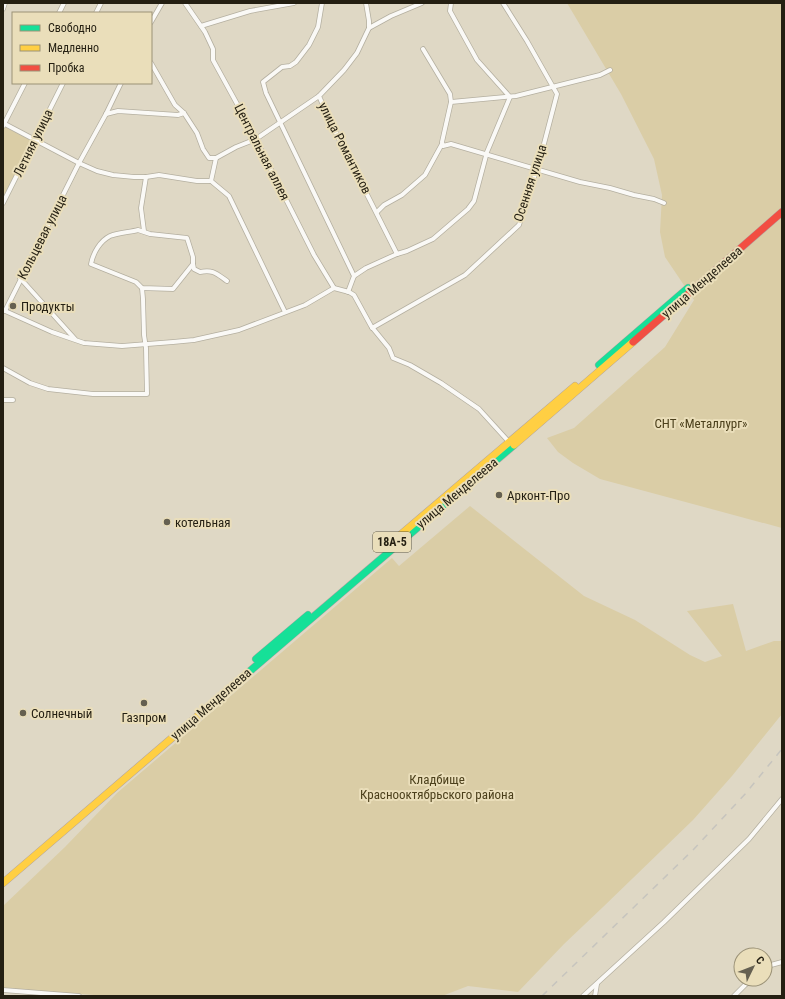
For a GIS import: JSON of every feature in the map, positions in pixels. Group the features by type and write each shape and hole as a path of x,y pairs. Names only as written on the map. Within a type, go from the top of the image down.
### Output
{"highway":[{"name":"улица Менделеева","path":"3,877 782,206"},
{"name":"улица Менделеева","path":"3,883 555,410 782,212"}],"street":[{"path":"3,9 6,3"},
{"path":"60,12 64,3"},
{"path":"96,12 101,3"},
{"path":"152,20 162,3"},
{"name":"Центральная аллея","path":"185,3 201,26 213,49 213,60 256,139 314,255 334,288"},
{"path":"201,26 250,11 294,3"},
{"path":"322,3 318,27 309,45 296,62 290,66 282,68 263,82 266,93 354,276"},
{"path":"366,3 369,21 368,28"},
{"path":"368,28 391,16 422,3"},
{"path":"451,3 450,11 477,60 510,97"},
{"name":"Осенняя улица","path":"372,328 465,275 519,224 536,170 556,94 527,41 503,3"},
{"name":"улица Романтиков","path":"368,28 357,53 344,70 319,96 330,121 397,254"},
{"path":"423,49 450,94 451,102 516,96 600,75 610,70"},
{"path":"152,65 175,105 184,113 197,133 209,158 216,158 236,147 256,139 319,96"},
{"path":"24,84 3,124 97,171 113,175 134,177 159,175 197,181 211,181 229,196 285,312"},
{"name":"Летняя улица","path":"3,203 62,84"},
{"name":"Кольцевая улица","path":"121,84 4,310 52,332 84,343 122,346 194,340 239,330 305,305 334,288"},
{"path":"348,292 354,276 366,268 433,239 468,209 474,201 486,155 510,97"},
{"name":"улица Романтиков","path":"377,212 384,205 402,195 425,175 442,144 451,102"},
{"path":"106,114 118,111 178,115 184,113"},
{"path":"442,144 443,146 451,144 536,170 654,199 664,203"},
{"path":"211,181 216,158"},
{"path":"144,231 141,208 146,177"},
{"path":"3,368 30,383 48,389 93,394 146,394 146,348 142,288 136,282 91,264 92,258 98,246 110,237 138,230 150,234 187,238 193,257 194,269 200,272 212,271 227,281"},
{"path":"142,288 173,289 193,264"},
{"path":"20,278 75,340"},
{"path":"334,288 354,295 372,328 389,348 393,358 410,365 441,383 479,409 509,442"},
{"path":"3,400 13,400"},
{"path":"583,996 659,927 749,839 782,799"},
{"path":"595,996 597,984"},
{"path":"734,996 744,987"},
{"path":"3,990 79,996"}],"green space":[{"name":"СНТ «Металлург»","path":"567,3 782,3 782,528 600,479 558,452 547,438 574,428 665,347 694,300 665,257 660,232 662,195 654,159 621,94"},
{"path":"5,127 32,141 3,197 3,131"},
{"name":"Кладбище Краснооктябрьского района","path":"470,506 584,596 635,620 690,655 705,662 722,656 687,611 733,604 746,651 774,641 782,641 782,714 732,776 693,820 564,944 518,992 468,986 442,996 107,996 3,988 3,906 65,847 117,793 392,558 399,566"}],"railway":[{"path":"542,996 693,850 746,793 782,749"}],"traffic: fast":[{"path":"599,365 688,288"},
{"path":"243,677 514,445"},
{"path":"256,659 308,615"}],"traffic: slow":[{"path":"514,445 633,342"},
{"path":"385,548 575,386"},
{"path":"3,883 243,677"}],"traffic: jam":[{"path":"633,342 782,212"}],"place":[{"name":"Продукты","path":"13,306"},
{"name":"Арконт-Про","path":"499,495"},
{"name":"котельная","path":"167,522"},
{"name":"Газпром","path":"144,703"},
{"name":"Солнечный","path":"23,713"}]}
